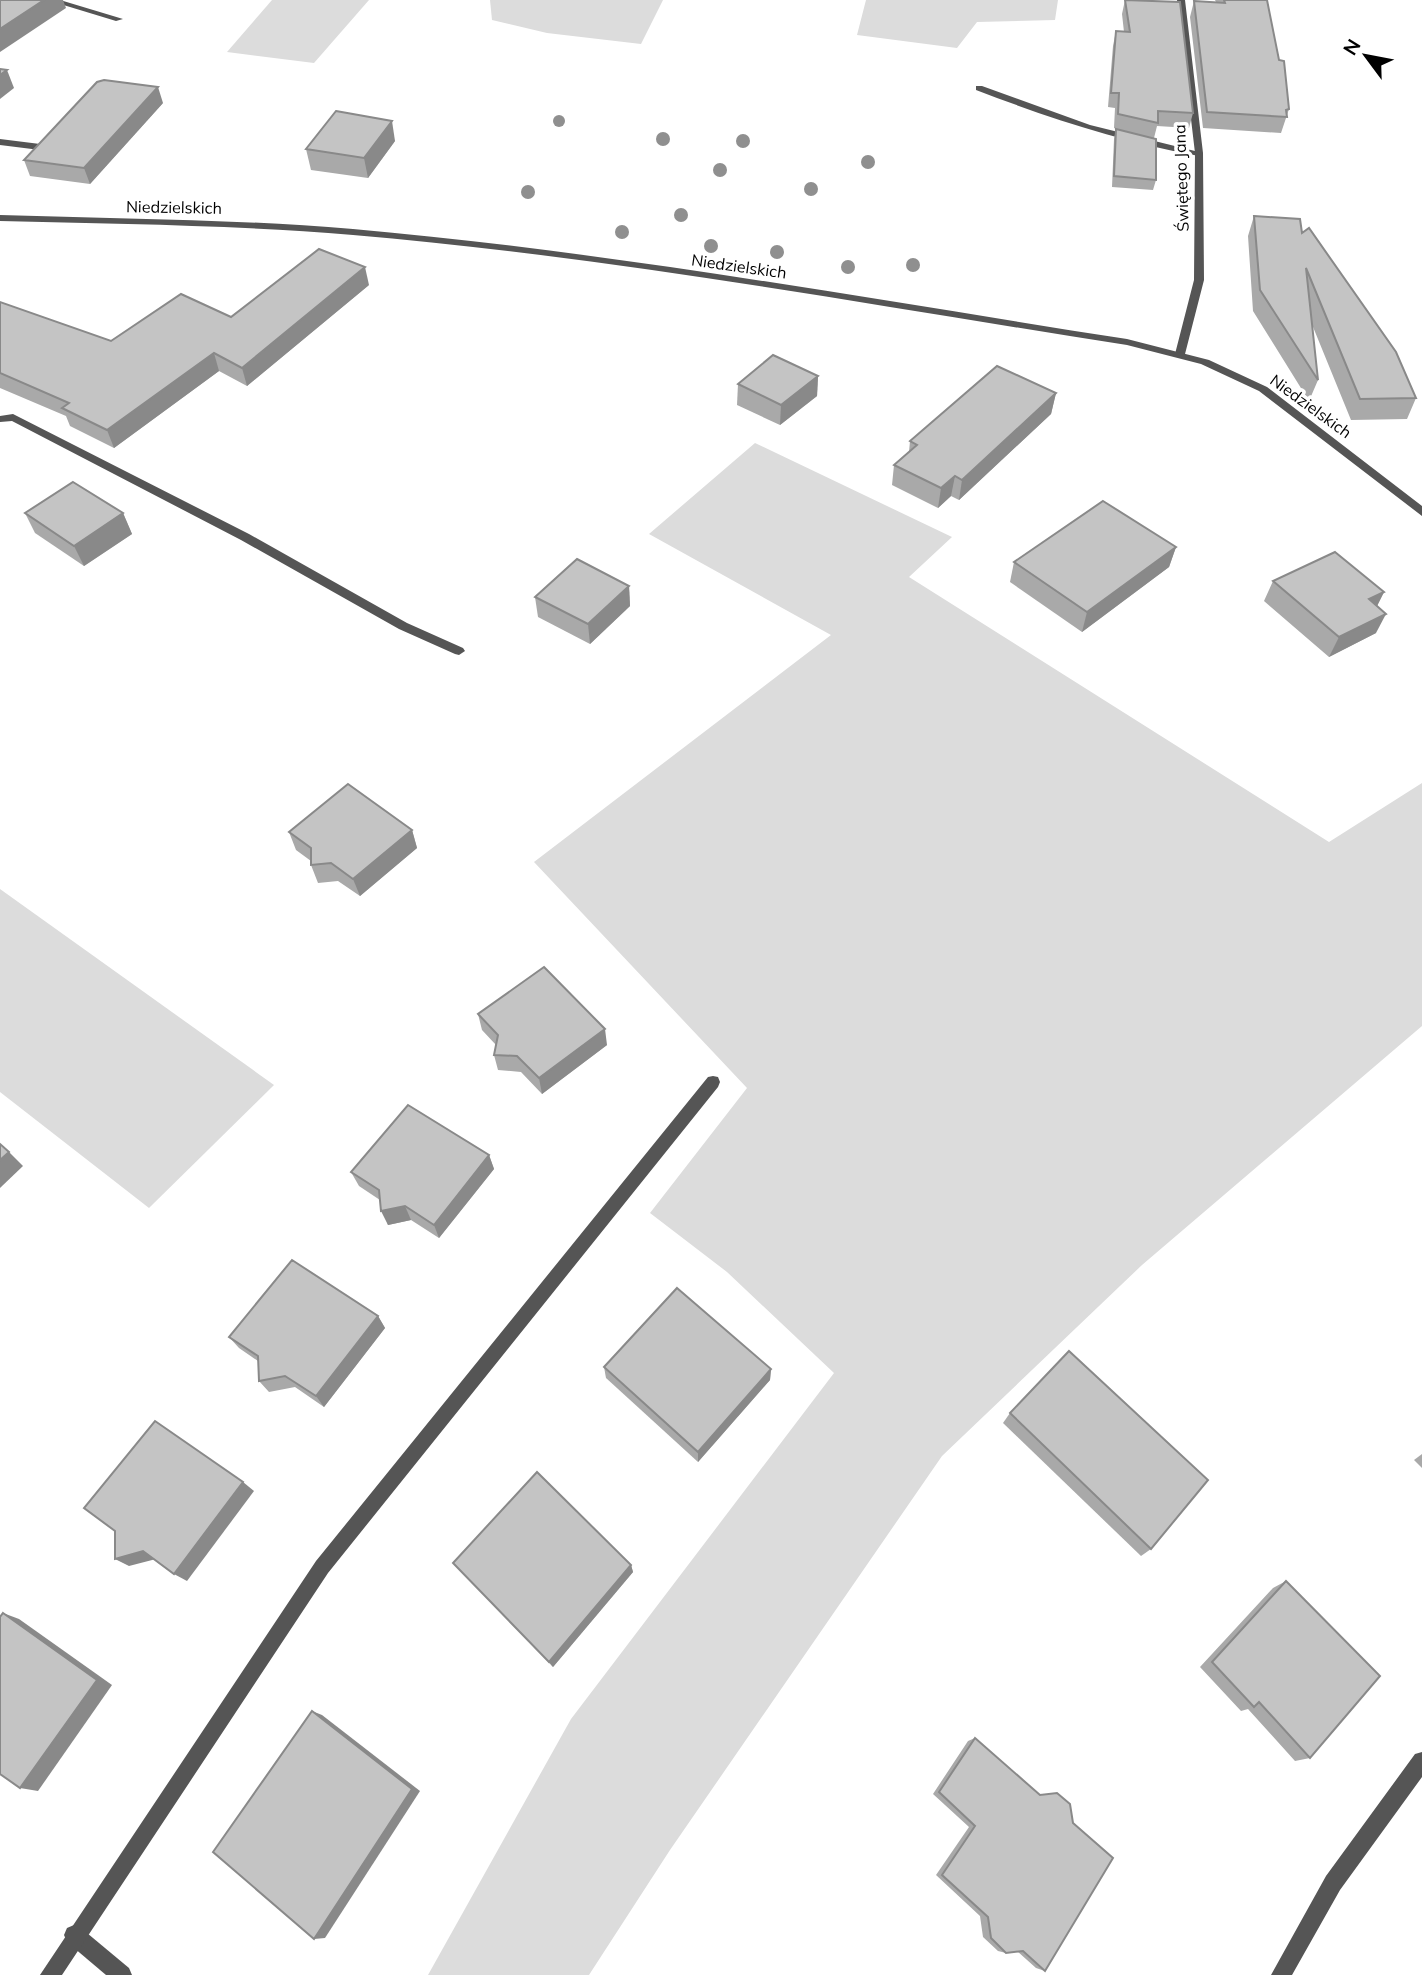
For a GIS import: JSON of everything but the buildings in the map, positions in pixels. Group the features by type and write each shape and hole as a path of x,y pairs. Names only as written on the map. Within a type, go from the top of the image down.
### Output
{"street":[{"path":"51,0 119,19"},
{"name":"Świętego Jana","path":"1180,354 1199,280 1199,153 1181,0"},
{"path":"979,88 1058,119 1154,146 1199,153"},
{"path":"0,142 40,147"},
{"name":"Niedzielskich","path":"0,218 246,225 353,232 560,254 1127,342 1205,362 1263,389 1422,512"},
{"path":"0,419 13,417 246,537 403,626 459,651"},
{"path":"50,1975 74,1935 322,1567 713,1082"},
{"path":"1281,1975 1333,1883 1422,1761"},
{"path":"74,1935 122,1975"}],"shaded area":[{"path":"272,0 369,0 314,63 227,52"},
{"path":"490,0 663,0 641,44 547,33 492,20"},
{"path":"866,0 1058,0 1055,20 977,22 957,48 857,35"},
{"path":"755,443 952,537 909,577 1329,842 1422,783 1422,1026 1142,1265 942,1456 670,1850 589,1975 428,1975 571,1719 834,1373 727,1272 650,1213 747,1088 534,862 831,635 649,534"},
{"path":"0,889 274,1085 149,1208 0,1092"}]}
